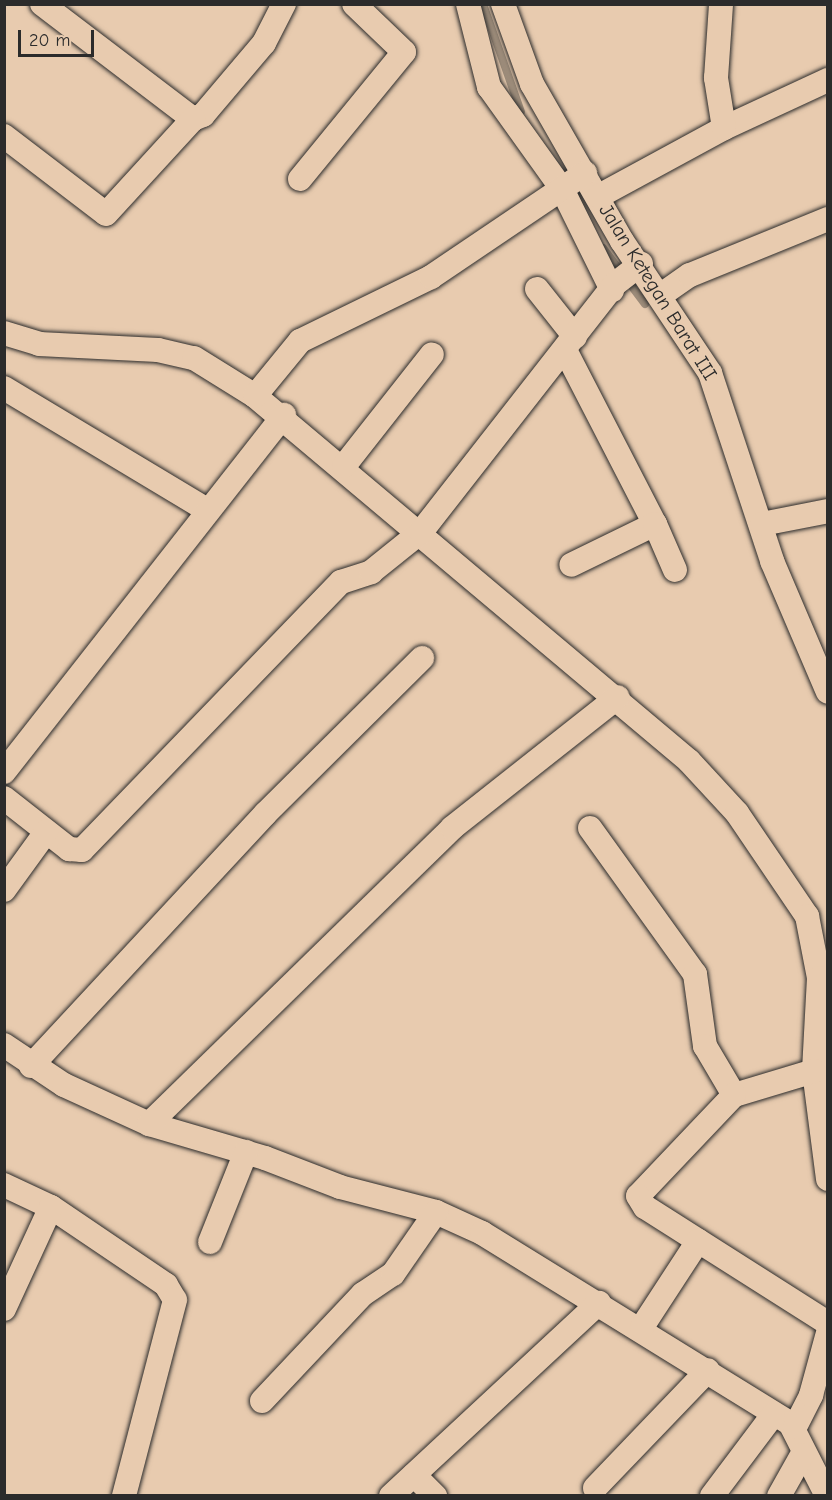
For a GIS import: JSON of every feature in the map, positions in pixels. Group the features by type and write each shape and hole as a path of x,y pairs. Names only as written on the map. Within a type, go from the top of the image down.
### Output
{"street":[{"path":"42,4 193,119"},
{"path":"4,136 106,214 193,119 203,115 264,43 284,4"},
{"path":"300,179 404,52 354,4"},
{"path":"4,798 69,849 82,850 341,582 371,572 421,532 624,278 573,181 489,87 468,4"},
{"name":"Jalan Ketegan Barat III","path":"503,4 532,84 573,181 599,196 624,278 661,295 710,373 762,524 772,561 828,692"},
{"path":"721,4 716,78 723,128"},
{"path":"599,196 723,128 828,80"},
{"path":"255,396 300,341 431,277 573,181"},
{"path":"661,295 690,275 828,219"},
{"path":"537,289 570,343 675,570"},
{"path":"4,333 39,344 158,350 194,358 255,396 284,415 618,697 689,761 770,860 807,916 823,976 813,1071 828,1179"},
{"path":"344,466 432,354"},
{"path":"4,388 207,510"},
{"path":"4,772 207,510 284,415"},
{"path":"762,524 828,511"},
{"path":"571,565 655,524"},
{"path":"31,1066 266,813 422,658"},
{"path":"149,1124 452,828 618,697"},
{"path":"590,828 695,974 705,1046 734,1095"},
{"path":"4,890 46,832"},
{"path":"4,1045 31,1066 149,1124 246,1152 340,1187 436,1212 642,1327 773,1415 795,1427 807,1462 827,1495"},
{"path":"813,1071 734,1095 639,1192 645,1207 828,1323"},
{"path":"210,1242 246,1152"},
{"path":"4,1185 51,1207 166,1285 175,1300 124,1496"},
{"path":"4,1309 51,1207"},
{"path":"262,1401 363,1294 393,1274 436,1212"},
{"path":"642,1327 698,1241"},
{"path":"391,1496 599,1303"},
{"path":"795,1427 811,1395 828,1333"},
{"path":"595,1488 708,1370"},
{"path":"712,1496 773,1415"},
{"path":"779,1496 807,1462"},
{"path":"414,1475 435,1496"}],"waterway":[{"path":"483,4 521,112"},
{"path":"603,248 645,304"}]}
